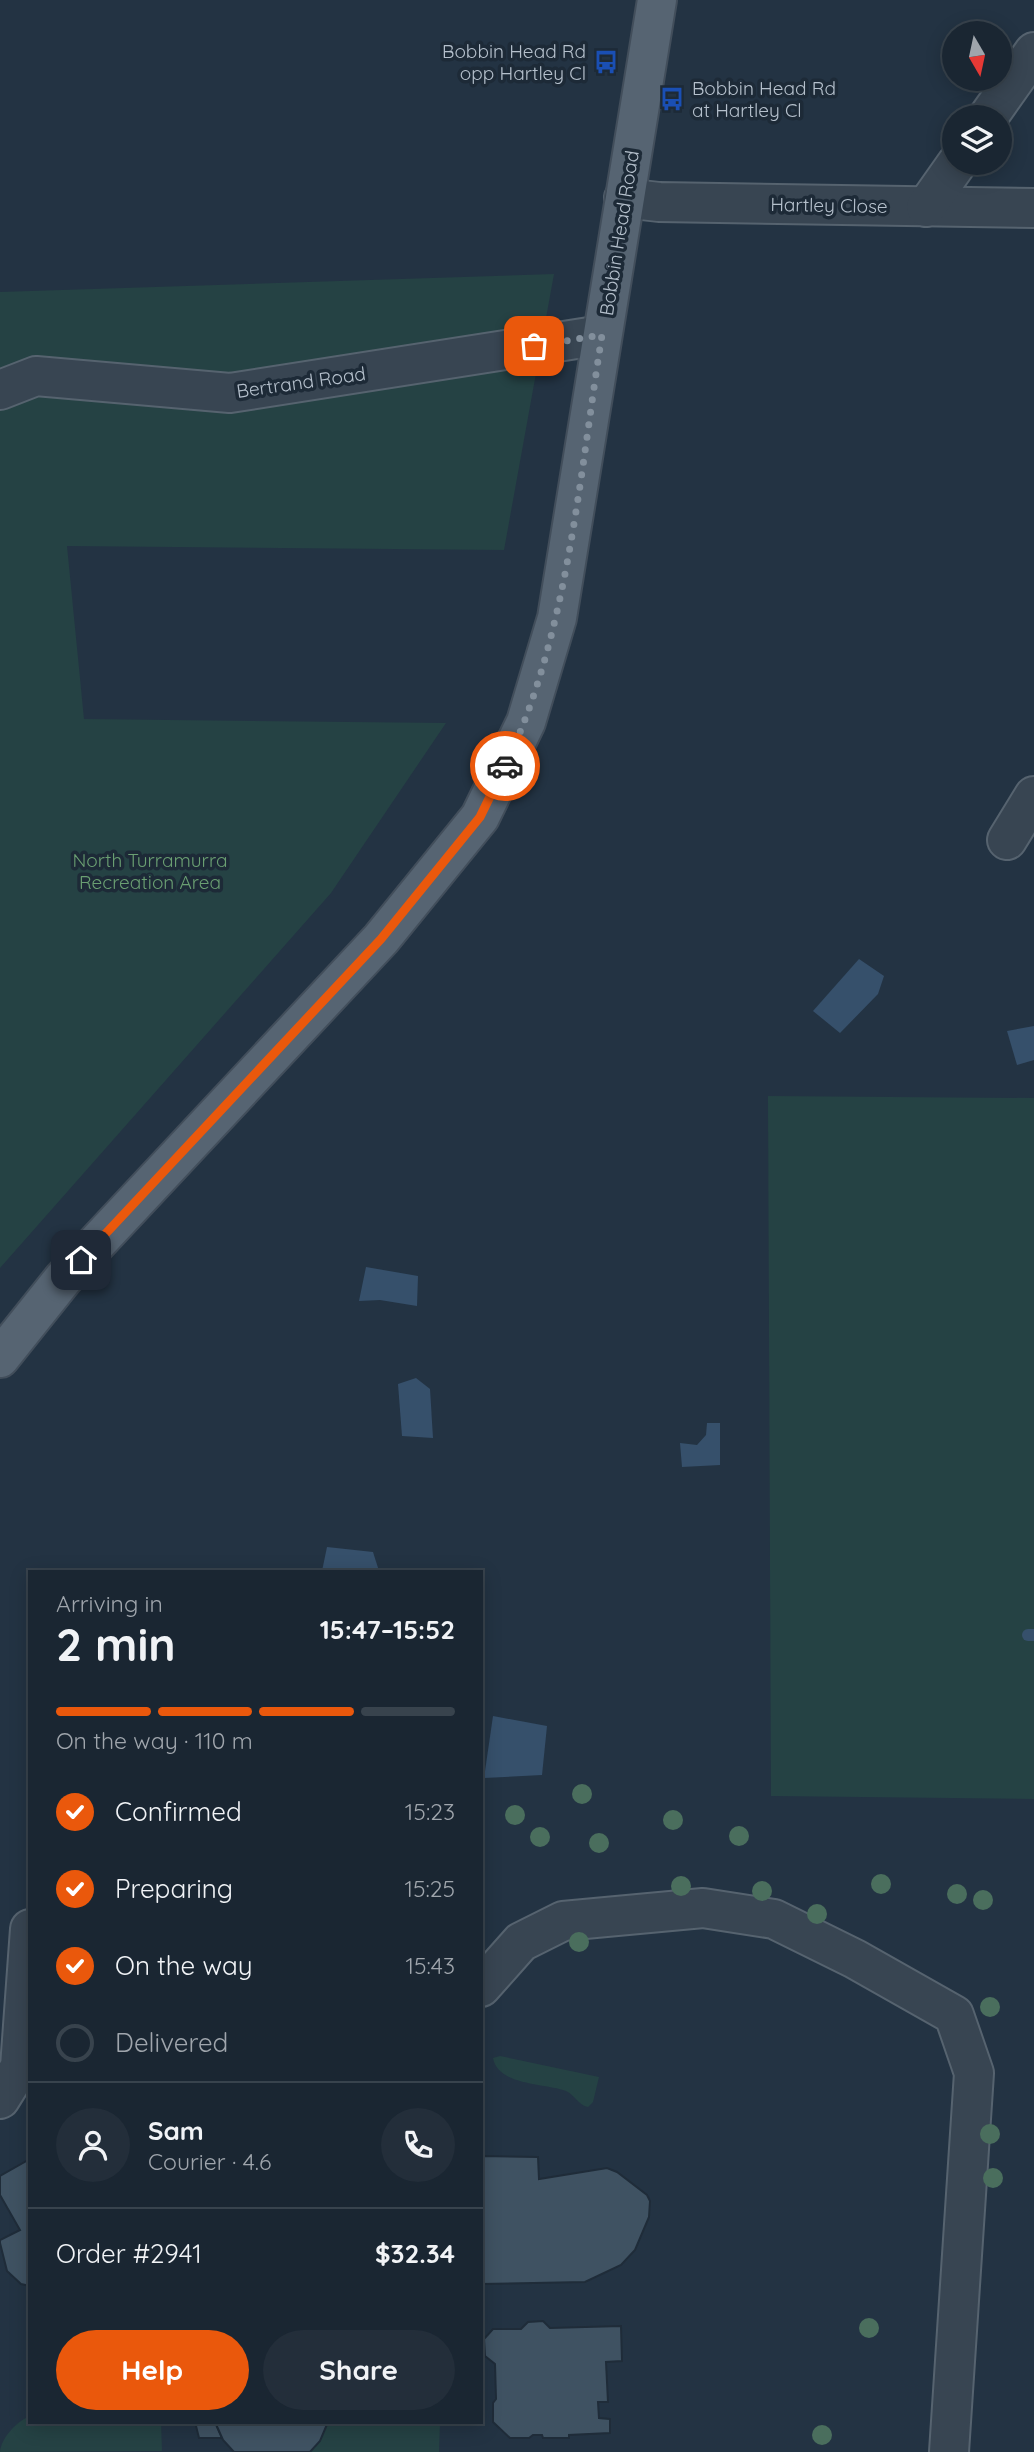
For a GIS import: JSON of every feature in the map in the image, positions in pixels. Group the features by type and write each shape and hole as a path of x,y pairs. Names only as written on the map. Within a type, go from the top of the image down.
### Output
{"main road":[{"name":"Bobbin Head Road","path":"0,1358 63,1279 381,939 480,817 526,722 557,618 657,0"}],"street":[{"path":"996,105 1034,52"},
{"path":"926,207 949,175"},
{"name":"Hartley Close","path":"624,198 659,202 1034,208"},
{"name":"Bertrand Road","path":"0,390 36,376 230,393 602,335"},
{"path":"1007,840 1034,796"},
{"path":"483,1985 521,1942 563,1922 703,1908 774,1919 855,1959 954,2015 974,2073 949,2452"},
{"path":"0,2099 20,2067 28,1957"}],"green space":[{"name":"North Turramurra Recreation Area","path":"554,274 504,550 67,546 84,719 446,723 331,893 0,1268 0,292"},
{"path":"768,1096 1034,1098 1034,1799 771,1796"},
{"path":"500,2056 599,2077 593,2102 588,2107 566,2091 513,2079 497,2067 493,2058"},
{"path":"28,2417 28,2424 161,2424 162,2451 0,2452 3,2441"},
{"path":"328,2424 440,2424 439,2452 310,2452 320,2441"}],"water":[{"path":"859,959 884,976 878,994 840,1033 813,1011"},
{"path":"1034,1026 1034,1060 1017,1065 1007,1031"},
{"path":"366,1267 418,1276 417,1306 380,1300 359,1301"},
{"path":"416,1378 430,1389 433,1438 402,1436 398,1384"},
{"path":"707,1423 720,1423 720,1465 682,1467 680,1443 697,1445 706,1435"},
{"path":"327,1547 373,1552 379,1570 322,1570"},
{"path":"493,1716 547,1726 542,1775 484,1778"}],"building":[{"path":"483,2156 538,2157 539,2179 607,2168 617,2172 647,2195 650,2201 649,2217 635,2250 621,2265 585,2282 483,2284"},
{"path":"28,2160 28,2286 21,2284 7,2271 0,2240 20,2230 0,2195 0,2176"},
{"path":"543,2321 550,2328 621,2326 622,2361 606,2362 608,2402 598,2402 599,2418 610,2419 610,2433 569,2435 569,2438 543,2438 542,2435 533,2435 529,2438 510,2438 493,2422 493,2403 496,2399 495,2364 485,2356 484,2339 493,2329 521,2329 528,2322"},
{"path":"196,2424 216,2424 222,2438 199,2438"},
{"path":"216,2424 327,2424 320,2441 310,2452 234,2452 223,2440"}],"waterway":[{"path":"1028,1635 1034,1635"}],"way so far":[{"path":"505,766 526,722 557,618 602,335 534,346"}],"place":[{"name":"Bobbin Head Rd opp Hartley Cl","path":"606,62"},
{"name":"Bobbin Head Rd at Hartley Cl","path":"672,99"}],"route":[{"path":"81,1260 381,939 480,817 505,766"}]}
